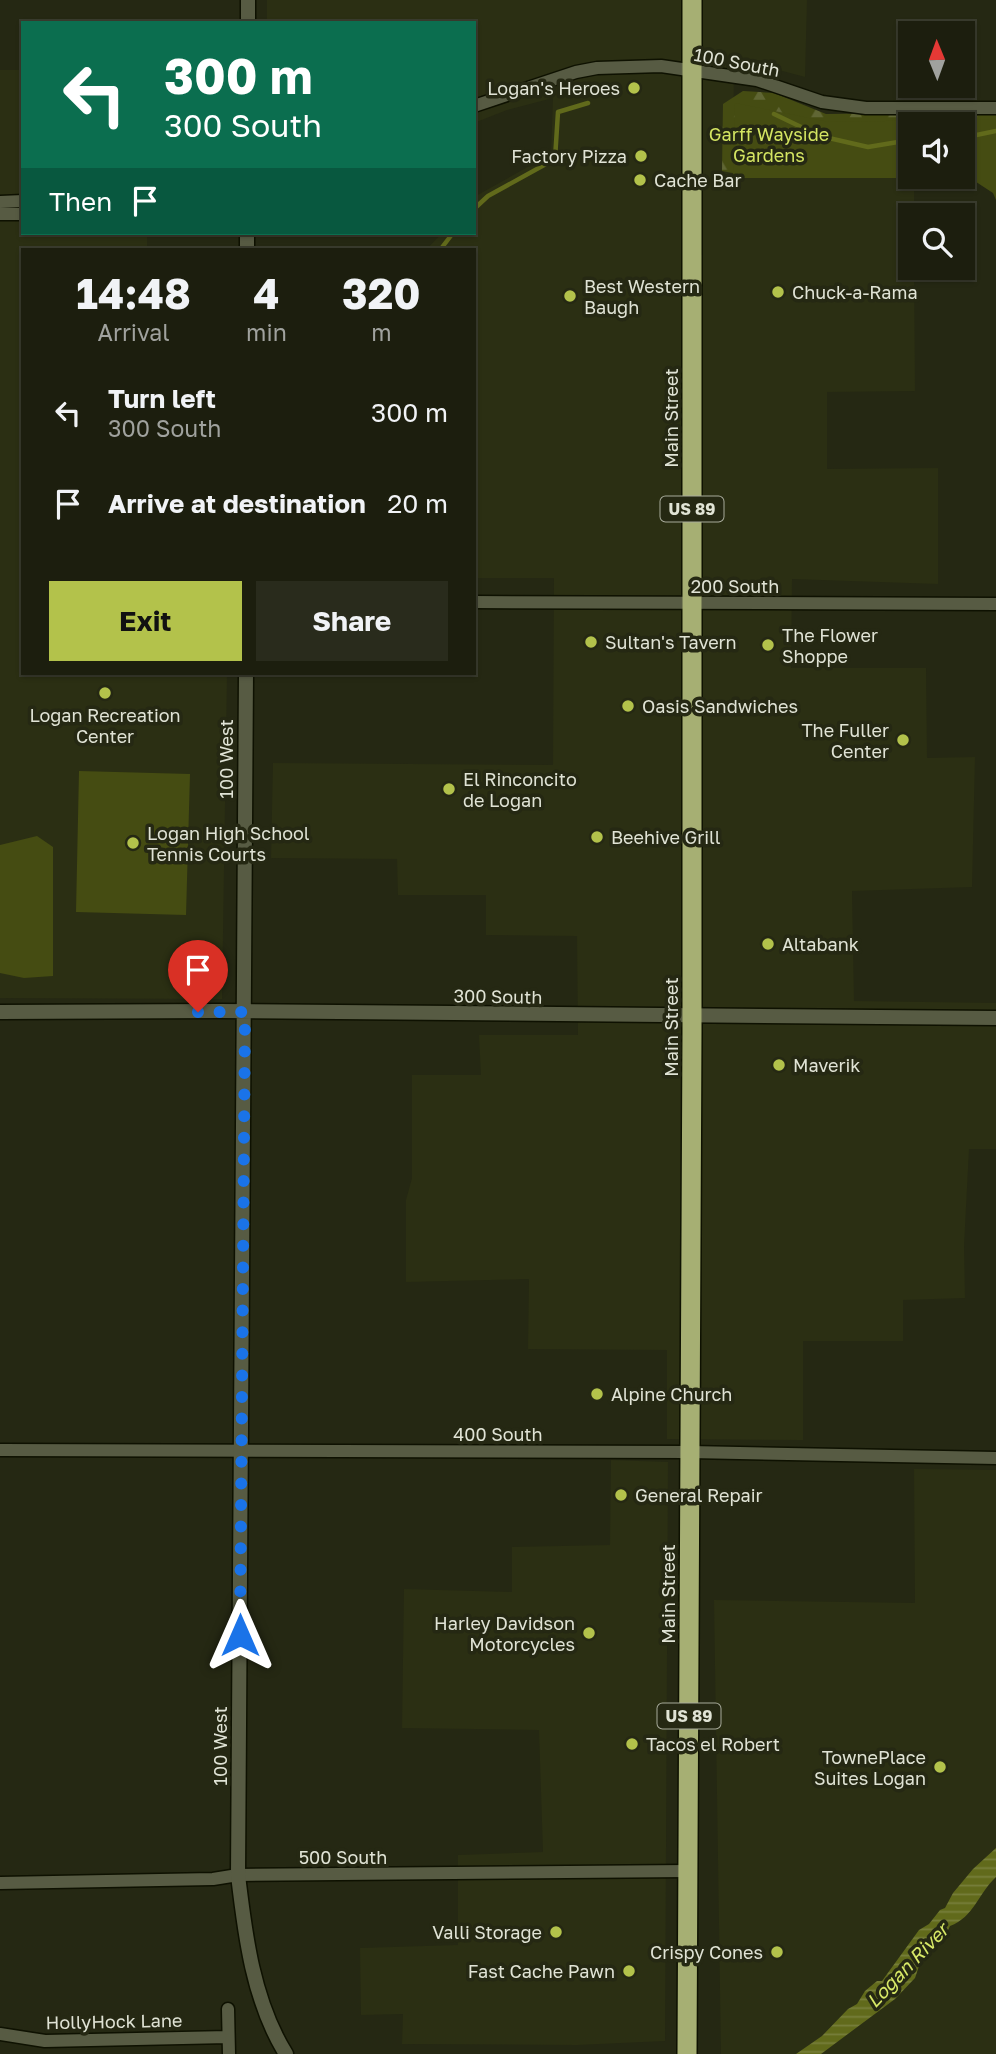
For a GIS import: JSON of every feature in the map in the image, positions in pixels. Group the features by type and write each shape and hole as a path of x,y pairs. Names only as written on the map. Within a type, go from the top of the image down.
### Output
{"highway":[{"name":"Main Street","path":"687,2054 692,1017 692,0"}],"street":[{"path":"248,0 248,21"},
{"name":"100 South","path":"476,105 576,72 597,68 661,66 757,80 822,102 866,108 996,108"},
{"path":"0,201 21,201"},
{"path":"0,214 21,214"},
{"name":"200 South","path":"476,602 996,604"},
{"name":"100 West","path":"246,675 238,1875 243,1918 261,2003 286,2054"},
{"name":"300 South","path":"0,1012 996,1018"},
{"name":"400 South","path":"0,1450 690,1452 996,1458"},
{"name":"500 South","path":"0,1883 213,1879 238,1875 688,1871"},
{"path":"228,2009 229,2054"},
{"name":"HollyHock Lane","path":"0,2034 45,2041 228,2037"}],"shaded area":[{"path":"267,0 807,0 805,77 734,58 733,178 898,178 898,189 914,189 914,203 898,203 898,280 914,280 915,391 827,392 827,469 938,468 938,584 792,579 791,668 926,668 927,758 975,757 972,887 852,891 854,1001 996,1003 996,1149 969,1149 964,1246 965,1298 903,1300 903,1341 803,1341 803,1440 667,1439 667,1350 528,1349 529,1279 406,1282 406,1200 412,1178 412,1075 481,1075 479,1035 578,1035 577,936 486,935 486,895 398,895 397,859 271,858 273,763 553,765 554,578 476,578 476,248 428,248 440,235 476,235 476,196 551,154 553,98 507,110 476,122 476,21 267,21"},
{"path":"0,70 21,70 21,235 147,235 147,248 21,248 21,675 227,675 222,999 0,998"},
{"path":"611,1460 668,1462 665,2041 577,2045 402,2044 403,2014 361,2015 360,1948 458,1945 458,1855 543,1852 539,1730 402,1728 404,1589 512,1592 512,1547 610,1545"},
{"path":"914,1469 996,1470 996,2054 721,2054 714,1600 915,1603"}],"green space":[{"path":"743,91 774,93 826,114 898,113 898,128 768,166 759,178 722,171 723,104"},
{"name":"Garff Wayside Gardens","path":"735,103 829,122 898,121 898,178 733,178"},
{"path":"975,112 996,112 996,171 975,172"},
{"name":"Garff Wayside Gardens","path":"975,119 996,119 996,200 993,193 975,181"},
{"name":"Logan High School Tennis Courts","path":"79,771 190,774 186,915 76,912"},
{"path":"37,836 53,847 53,976 24,978 0,973 0,845"}],"water":[{"name":"Logan River","path":"996,1848 996,1877 965,1917 950,1926 946,1934 936,1938 929,1946 931,1953 921,1960 915,1978 895,1999 821,2054 796,2054 822,2036 848,2009 857,2004 865,1991 877,1981 882,1981 919,1930 945,1908 953,1893 973,1869"}],"waterway":[{"path":"476,207 488,196 555,159 558,112 588,103"},
{"path":"774,114 820,136 868,147 898,142"},
{"path":"975,135 996,131"},
{"path":"442,248 451,235"}],"place":[{"name":"Logan's Heroes","path":"634,88"},
{"name":"Factory Pizza","path":"641,156"},
{"name":"Cache Bar","path":"640,180"},
{"name":"Chuck-a-Rama","path":"778,292"},
{"name":"Best Western Baugh","path":"570,296"},
{"name":"Sultan's Tavern","path":"591,642"},
{"name":"The Flower Shoppe","path":"768,645"},
{"name":"Logan Recreation Center","path":"105,693"},
{"name":"Oasis Sandwiches","path":"628,706"},
{"name":"The Fuller Center","path":"903,740"},
{"name":"El Rinconcito de Logan","path":"449,789"},
{"name":"Beehive Grill","path":"597,837"},
{"name":"Logan High School Tennis Courts","path":"133,843"},
{"name":"Altabank","path":"768,944"},
{"name":"Maverik","path":"779,1065"},
{"name":"Alpine Church","path":"597,1394"},
{"name":"General Repair","path":"621,1495"},
{"name":"Harley Davidson Motorcycles","path":"589,1633"},
{"name":"Tacos el Robert","path":"632,1744"},
{"name":"TownePlace Suites Logan","path":"940,1767"},
{"name":"Valli Storage","path":"556,1932"},
{"name":"Crispy Cones","path":"777,1952"},
{"name":"Fast Cache Pawn","path":"629,1971"}],"route":[{"path":"198,1012 245,1012 240,1635"}]}
